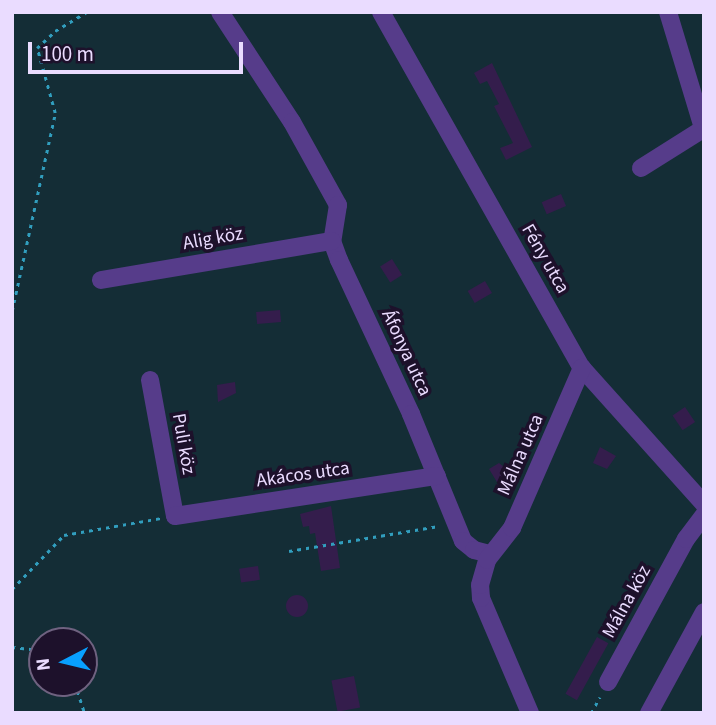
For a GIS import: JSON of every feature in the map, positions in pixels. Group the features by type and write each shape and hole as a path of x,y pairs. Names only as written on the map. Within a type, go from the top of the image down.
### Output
{"street":[{"path":"220,12 292,122 338,205 331,241"},
{"name":"Fény utca","path":"381,12 582,368 704,505"},
{"path":"641,168 703,130 668,12"},
{"name":"Alig köz","path":"101,280 331,241"},
{"name":"Áfonya utca","path":"331,241 463,541 474,550 490,554"},
{"name":"Málna utca","path":"490,554 512,528 582,368"},
{"name":"Puli köz","path":"150,380 175,516"},
{"name":"Akácos utca","path":"175,516 437,477"},
{"name":"Málna köz","path":"608,682 686,539 704,515"},
{"path":"490,554 482,573 481,598 530,713"},
{"path":"649,713 704,612"}],"path":[{"path":"12,311 55,113 37,48 55,31 88,12"},
{"path":"12,589 64,536 175,516"},
{"path":"289,551 456,523"},
{"path":"591,713 608,682"}],"shaded area":[{"path":"12,12 704,12 704,713 12,713"}],"building":[{"path":"492,63 532,147 506,160 500,148 513,143 494,106 499,104 487,81 480,84 474,73"},
{"path":"561,194 566,206 547,214 542,202"},
{"path":"392,259 402,275 390,283 380,266"},
{"path":"485,281 492,293 475,303 468,291"},
{"path":"280,310 281,322 257,324 256,312"},
{"path":"235,382 236,393 218,402 217,385"},
{"path":"685,407 695,422 683,430 673,415"},
{"path":"600,447 616,456 607,469 593,463"},
{"path":"499,463 510,472 500,487 489,469"},
{"path":"331,506 340,568 321,571 315,533 310,534 309,526 303,527 300,514"},
{"path":"258,566 260,580 241,583 239,569"},
{"path":"297,595 305,598 308,606 305,614 297,617 289,614 286,606 289,598"},
{"path":"597,637 608,643 577,700 565,694"},
{"path":"354,676 360,707 338,712 331,680"}]}
